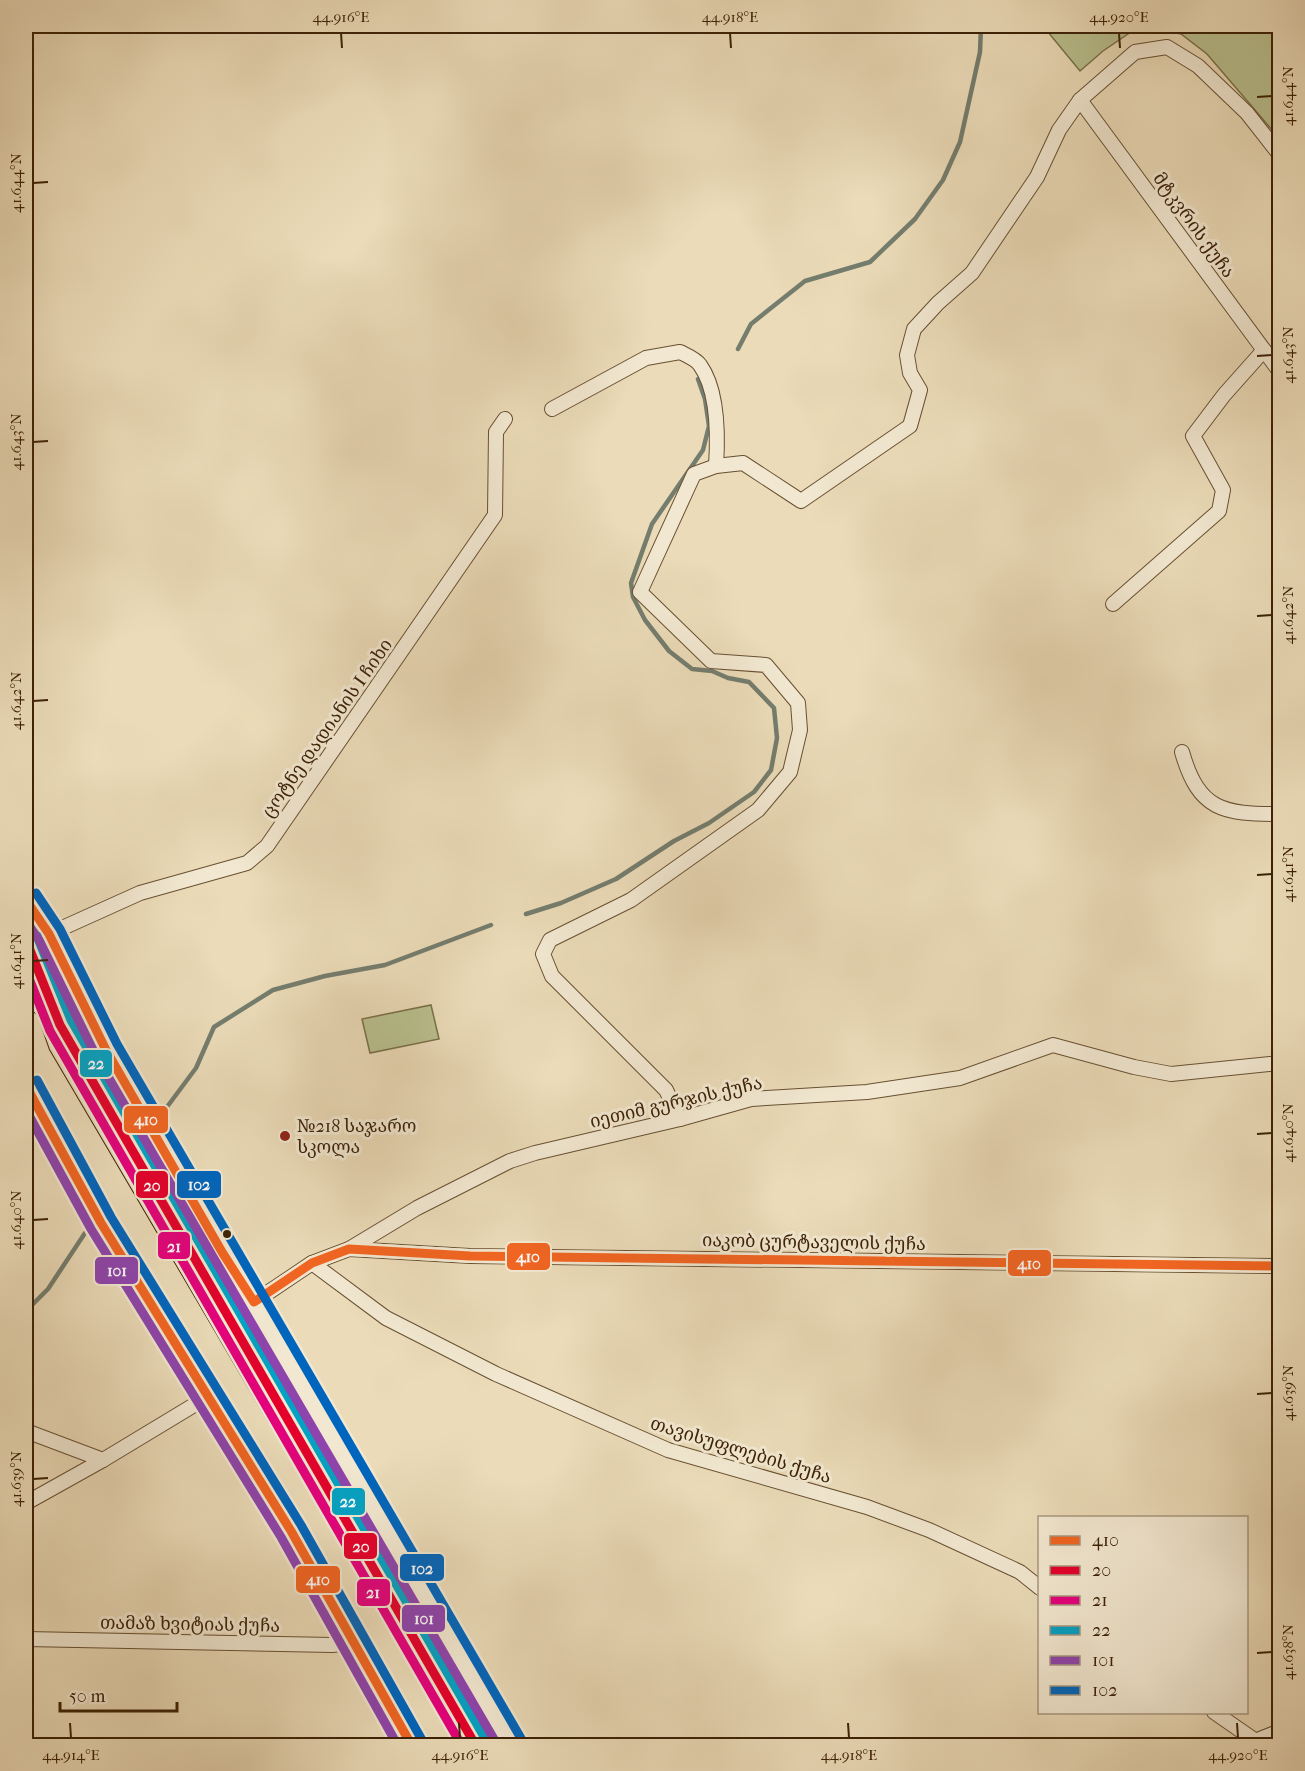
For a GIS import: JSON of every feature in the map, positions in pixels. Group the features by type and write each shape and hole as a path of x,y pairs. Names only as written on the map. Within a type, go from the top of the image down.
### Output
{"highway":[{"path":"37,937 60,1025 476,1746"},
{"path":"26,1023 37,1055 443,1746"}],"street":[{"path":"680,1119 666,1090 552,976 543,954 550,940 631,900 758,810 790,772 800,730 798,703 766,665 711,661 640,592 694,474 716,466 743,464 801,501 910,426 920,390 910,374 907,355 914,329 938,303 972,273 1037,177 1059,130 1080,100 1135,51 1167,47 1198,66 1239,105 1280,155"},
{"name":"მტკვრის ქუჩა","path":"1080,100 1280,372"},
{"path":"1113,604 1219,511 1223,490 1193,436 1264,350"},
{"path":"552,409 646,358 680,352 699,363 710,385 717,438 716,466"},
{"name":"ცოტნე დადიანის I ჩიხი","path":"37,937 140,893 248,863 267,846 495,515 496,432 506,419"},
{"path":"1182,752 1189,777 1207,801 1239,814 1280,814"},
{"path":"26,900 37,937 222,1252 254,1302 512,1746"},
{"path":"26,933 37,937"},
{"name":"იეთიმ გურჯის ქუჩა","path":"254,1302 312,1263 349,1249 417,1208 510,1161 751,1099 867,1092 960,1078 1053,1045 1134,1067 1171,1074 1280,1063"},
{"path":"26,1086 100,1223 291,1531 412,1746"},
{"name":"იაკობ ცურტაველის ქუჩა","path":"349,1249 470,1256 1280,1266"},
{"name":"თავისუფლების ქუჩა","path":"312,1263 386,1318 496,1374 668,1450 867,1508 928,1530 1020,1572 1038,1586"},
{"path":"26,1503 209,1396"},
{"path":"26,1431 103,1460"},
{"name":"თამაზ ხვიტიას ქუჩა","path":"26,1639 333,1645 354,1643"},
{"path":"1215,1714 1255,1744 1280,1731"}],"green space":[{"path":"1043,26 1279,26 1279,138 1207,54 1181,34 1157,28 1134,30 1103,51 1080,71"},
{"path":"431,1005 439,1039 370,1053 362,1019"}],"waterway":[{"path":"738,349 751,324 805,281 870,262 915,219 943,180 960,142 980,52 981,26"},
{"path":"526,914 561,903 616,879 674,841 709,823 754,792 771,770 777,738 774,708 749,682 728,678 712,671 692,669 669,651 645,620 633,597 631,583 652,524 703,450 709,426 705,399 698,379"},
{"path":"161,1115 196,1068 214,1027 273,990 325,976 385,965 491,925"},
{"path":"26,1311 48,1289 85,1233"}],"transit line":[{"name":"102","path":"36,893 60,929 117,1044 522,1740"},
{"name":"410","path":"26,900 49,934 106,1050 222,1252 254,1302 312,1263 349,1249 470,1256 1280,1266"},
{"name":"101","path":"26,921 39,940 96,1056 498,1746"},
{"name":"22","path":"37,936 71,1020 486,1740"},
{"name":"20","path":"26,940 60,1025 476,1746"},
{"name":"21","path":"26,971 50,1031 462,1746"},
{"name":"102","path":"37,1080 111,1217 301,1525 422,1740"},
{"name":"410","path":"26,1086 101,1223 291,1531 412,1746"},
{"name":"101","path":"26,1110 91,1229 281,1537 398,1746"}],"place":[{"name":"№218 საჯარო სკოლა","path":"285,1136"}]}
